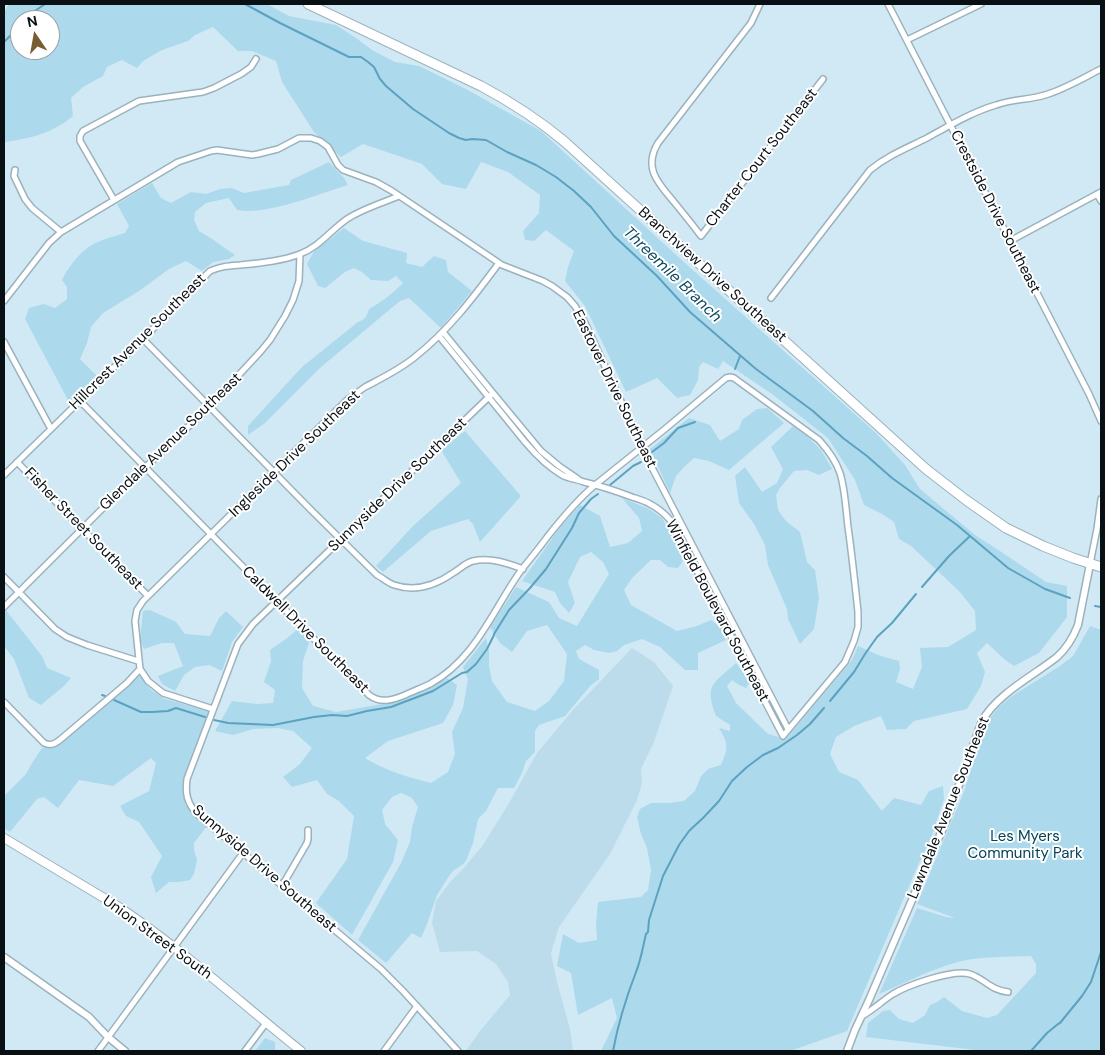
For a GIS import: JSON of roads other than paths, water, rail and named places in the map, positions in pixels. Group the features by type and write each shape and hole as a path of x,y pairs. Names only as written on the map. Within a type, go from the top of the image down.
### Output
{"main road":[{"name":"Branchview Drive Southeast","path":"308,4 503,97 541,122 926,469 1006,528 1043,546 1101,567"},
{"name":"Union Street South","path":"4,838 119,907 174,948 301,1051"}],"street":[{"name":"Charter Court Southeast","path":"760,4 750,23 658,143 652,158 653,170 658,182 701,236 823,79"},
{"name":"Crestside Drive Southeast","path":"888,4 1089,394 1101,421"},
{"path":"907,40 981,4"},
{"path":"114,200 80,141 80,136 83,132 139,101 203,92 214,88 241,74 251,67 256,59"},
{"path":"771,298 870,170 892,155 978,112 998,104 1026,100 1063,89 1101,69"},
{"name":"Eastover Drive Southeast","path":"4,301 49,243 61,232 178,162 212,150 252,155 271,152 299,138 307,137 320,141 328,147 343,170 376,182 498,263 544,281 575,306 585,323 642,447 678,518"},
{"path":"15,170 14,176 25,199 32,208 61,232"},
{"path":"1010,241 1099,193 1101,201"},
{"name":"Hillcrest Avenue Southeast","path":"4,475 210,271 223,266 286,258 300,254 319,243 348,218 399,196"},
{"name":"Glendale Avenue Southeast","path":"4,607 210,406 261,351 270,340 293,300 299,281 300,254"},
{"name":"Ingleside Drive Southeast","path":"213,709 163,693 148,681 140,669 138,661 135,616 140,606 346,400 414,358 441,334 458,316 498,263"},
{"name":"Winfield Boulevard Southeast","path":"441,334 491,396 548,458 580,480 614,490 650,504 671,521 783,736 788,729 678,518"},
{"path":"143,339 377,575 394,585 407,588 422,587 438,582 466,563 482,559 495,560 523,569"},
{"path":"4,342 51,429"},
{"name":"Caldwell Drive Southeast","path":"80,401 369,695 377,700 387,700 429,685 450,670 479,639 523,569 583,494 726,378 734,378 819,440 834,460 842,479 858,612 856,632 851,651 845,662 788,729"},
{"name":"Sunnyside Drive Southeast","path":"458,1051 403,991 380,969 197,814 190,805 186,788 187,779 238,644 253,624 491,396"},
{"name":"Fisher Street Southeast","path":"17,462 148,596"},
{"path":"1090,564 1101,499"},
{"name":"Lawndale Avenue Southeast","path":"847,1051 946,821 982,721 998,700 1066,650 1078,625 1090,564"},
{"path":"4,577 55,629 67,637 138,661"},
{"path":"4,702 44,743 54,744 140,669"},
{"path":"282,886 307,843 308,830"},
{"path":"98,1051 243,853"},
{"path":"4,957 89,1017 125,1051"},
{"path":"862,1016 900,990 953,974 970,974 999,991 1008,992"},
{"path":"384,1051 417,1006"},
{"path":"245,1051 266,1022"}],"waterway":[{"path":"36,10 45,4"},
{"name":"Threemile Branch","path":"245,4 349,57 361,57 374,67 386,86 413,109 449,133 466,140 486,140 556,177 591,207 614,236 657,276 690,312 756,369 813,411 892,478 957,525 1008,568 1045,589 1070,598"},
{"path":"4,42 10,36"},
{"path":"735,369 740,356"},
{"path":"652,452 664,443 678,428 695,422"},
{"path":"610,485 633,466 641,462"},
{"path":"214,720 228,723 273,725 314,717 347,716 391,707 433,691 462,673 467,672 476,664 487,649 509,610 546,569 572,528 579,513 598,494"},
{"path":"922,587 949,556 970,536"},
{"path":"830,701 854,672 877,637 892,623 916,594"},
{"name":"Threemile Branch","path":"1095,606 1101,607"},
{"path":"114,700 141,712 168,711 176,708 205,717"},
{"path":"613,1051 617,1031 639,963 648,932 649,920 663,876 679,845 689,831 719,801 732,781 763,755 778,748 797,735 824,708"},
{"path":"1031,1051 1047,1033 1060,1023 1082,996 1091,982 1101,952"}],"park label":[{"name":"Les Myers Community Park","path":"1025,846"}]}
